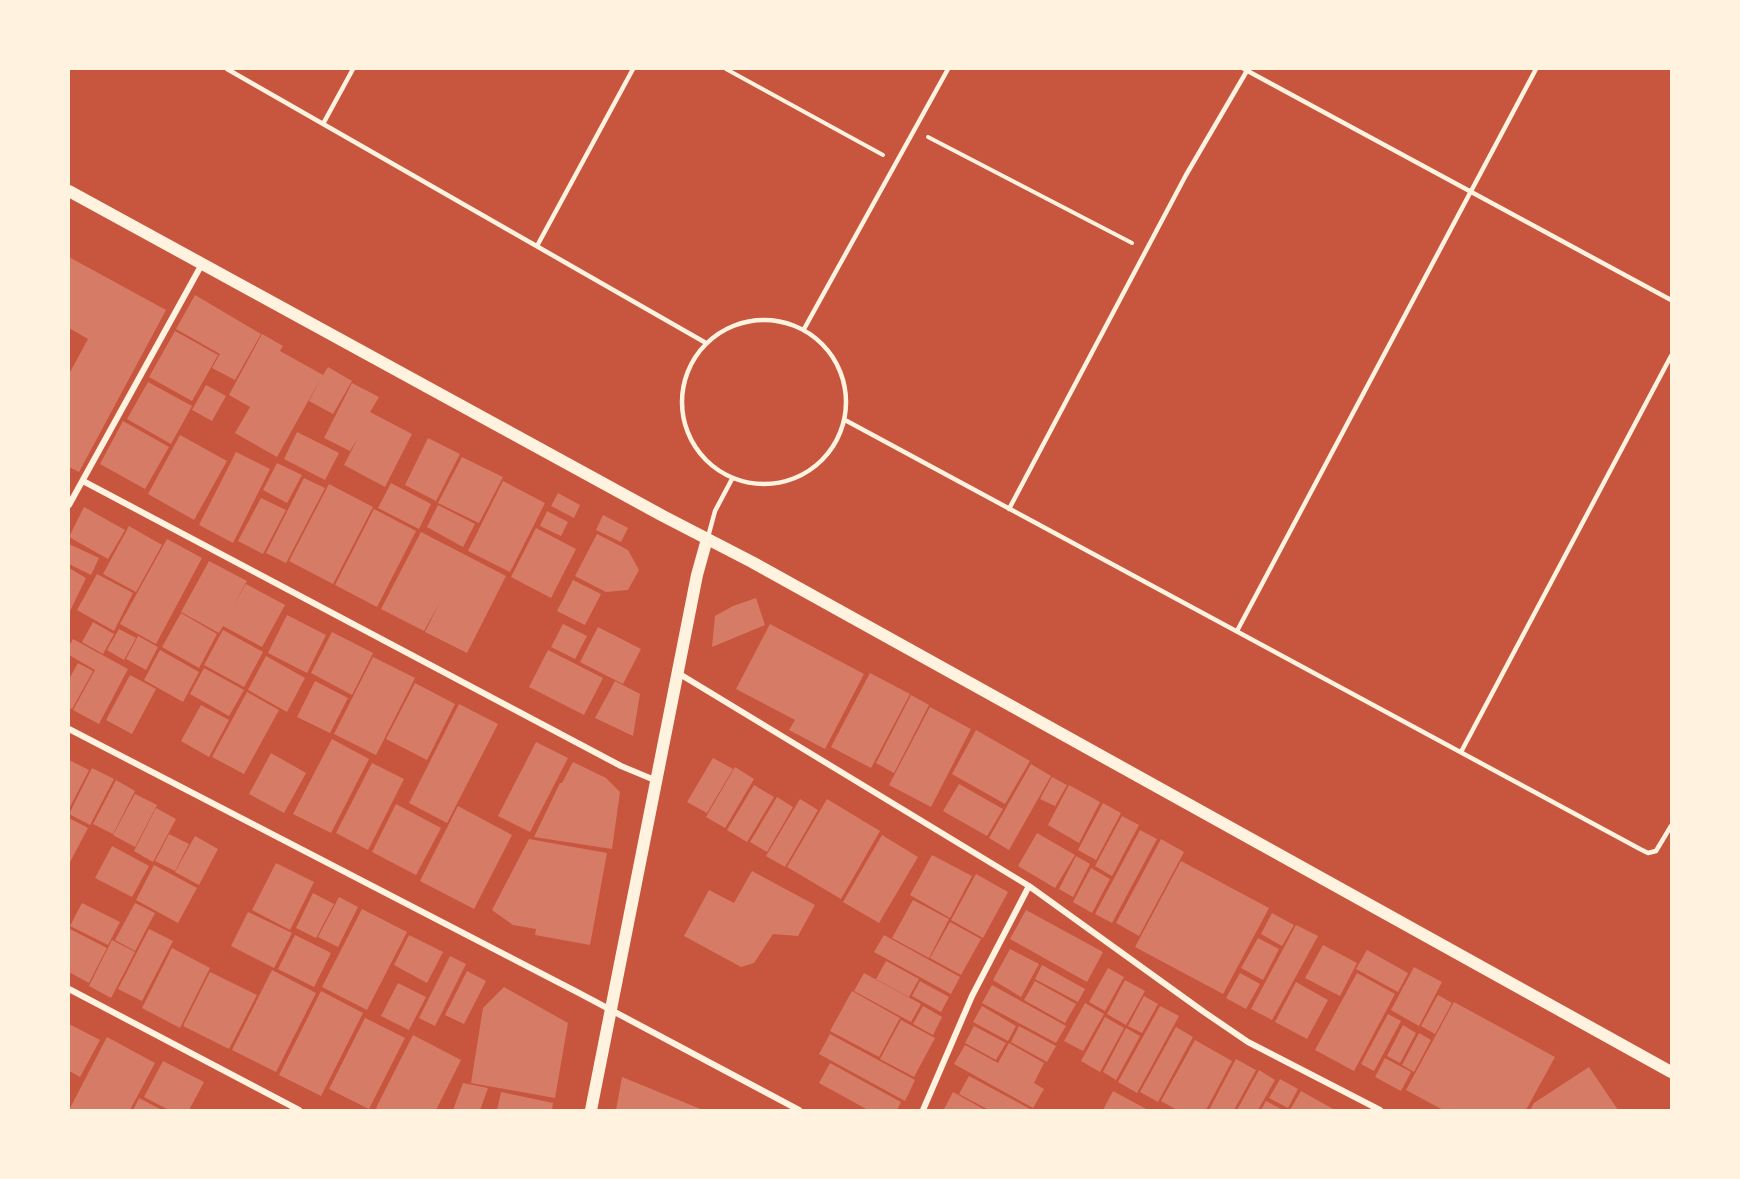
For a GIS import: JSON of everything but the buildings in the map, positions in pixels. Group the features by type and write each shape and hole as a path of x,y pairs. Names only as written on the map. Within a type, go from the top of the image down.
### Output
{"main road":[{"path":"69,191 752,562 1671,1072"},
{"path":"591,1110 697,574 707,539"}],"street":[{"path":"69,505 202,264"},
{"path":"82,481 621,766 657,781"},
{"path":"678,673 1029,886 1248,1042 1380,1110"},
{"path":"69,729 799,1110"},
{"path":"923,1110 972,996 1029,886"},
{"path":"69,989 299,1110"}],"lane":[{"path":"226,69 706,343"},
{"path":"323,124 353,69"},
{"path":"537,246 633,69"},
{"path":"804,329 948,69"},
{"path":"1237,632 1536,69"},
{"path":"1009,509 1186,175 1246,70 1671,300"},
{"path":"753,320 779,320 804,329 825,345 839,368 846,393 845,420 836,442 822,462 802,476 779,484 756,485 732,479 709,465 692,443 683,418 682,391 690,365 706,343 728,327 753,320"},
{"path":"1461,752 1671,356"},
{"path":"845,420 1640,849 1653,853 1658,850 1671,826"},
{"path":"707,539 715,511 732,479"}],"path":[{"path":"726,69 897,162"},
{"path":"914,130 1146,251"}]}
